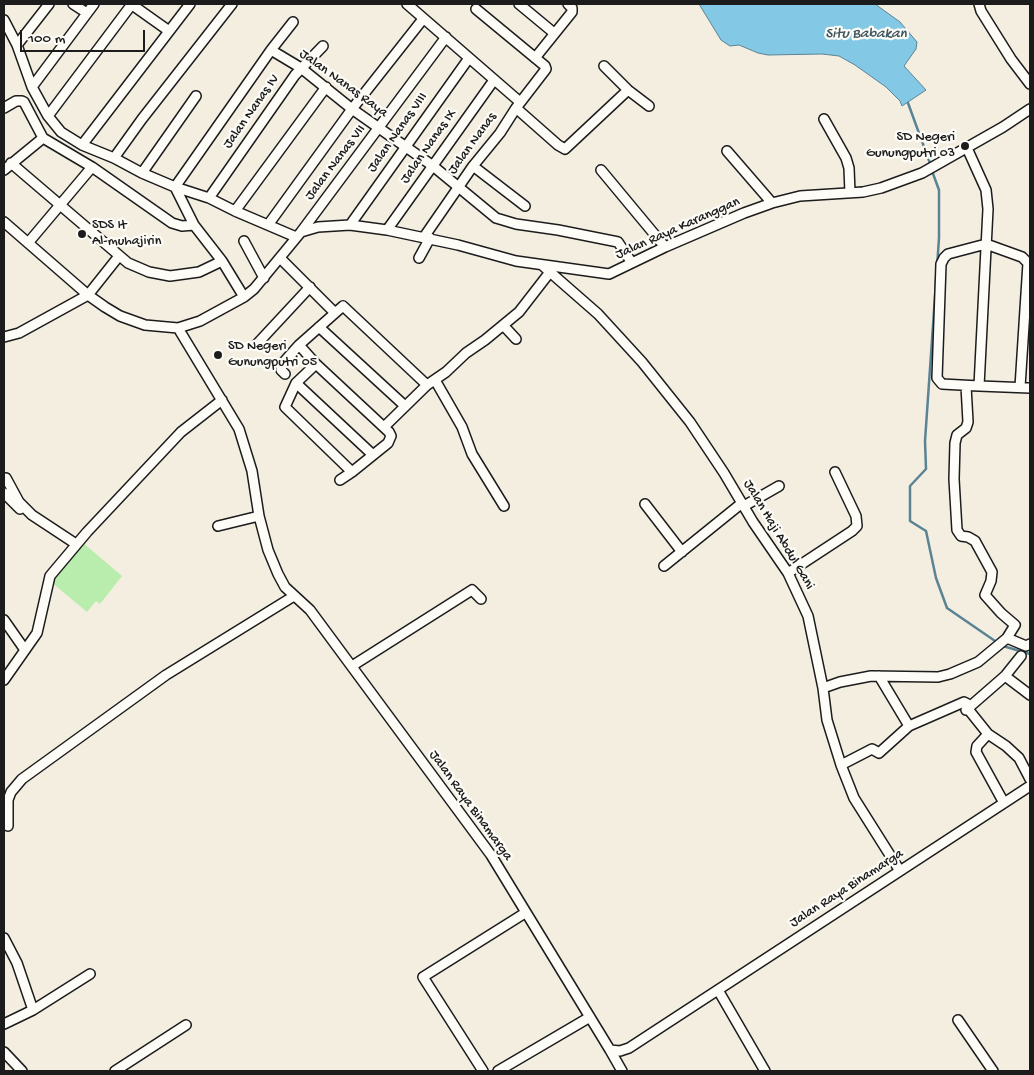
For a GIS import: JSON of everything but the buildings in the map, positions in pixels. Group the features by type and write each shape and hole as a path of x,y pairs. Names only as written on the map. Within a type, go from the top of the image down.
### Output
{"street":[{"path":"17,45 49,4"},
{"path":"73,4 87,13"},
{"path":"32,87 94,4"},
{"path":"48,116 132,4 169,31"},
{"path":"82,145 190,4"},
{"path":"114,158 148,111 232,4"},
{"path":"407,4 494,80 558,145 565,148 628,90"},
{"path":"519,4 554,33"},
{"path":"476,9 535,58 572,12 572,8 568,4"},
{"path":"979,4 981,11 1011,59 1030,84"},
{"path":"268,225 352,109 424,19"},
{"path":"4,20 17,45 32,87 48,116 61,132 82,145 114,158 142,173 175,187 210,198 268,225 299,235 264,278 244,297 200,321 178,328 160,328 131,321 88,296 4,222"},
{"path":"175,187 271,50 293,22"},
{"name":"Jalan Nanas VII","path":"299,235 446,37"},
{"name":"Jalan Nanas IV","path":"210,198 301,68 323,46"},
{"name":"Jalan Nanas Raya","path":"271,50 301,68 352,109 433,166 496,218 516,224 618,242 632,263"},
{"name":"Jalan Nanas VIII","path":"350,225 469,58"},
{"name":"Jalan Nanas","path":"419,258 427,238 459,186 546,69 535,58"},
{"path":"604,66 628,90 649,106"},
{"name":"Jalan Nanas IX","path":"387,230 494,80"},
{"path":"235,211 326,87"},
{"path":"142,173 196,96"},
{"path":"4,108 16,101 24,102 43,138 92,167 172,223 182,226 194,225"},
{"name":"Jalan Raya Karanggan","path":"299,235 318,227 350,225 427,238 516,261 604,274 615,272 665,247 772,203 800,196 850,193 882,188 922,173 1030,109"},
{"path":"824,119 846,158 849,168 850,193"},
{"path":"4,170 43,138"},
{"path":"966,148 986,190 988,209 979,386"},
{"path":"727,151 772,203"},
{"path":"12,163 128,263 149,272 170,276 199,272 222,261"},
{"path":"473,166 525,206"},
{"path":"28,242 92,167"},
{"path":"601,170 665,247"},
{"path":"175,187 194,225 222,261 244,297"},
{"path":"244,241 264,278"},
{"path":"1020,387 1028,263 1022,256 986,244 948,254 941,264 938,378 942,384 1030,388"},
{"path":"4,336 19,333 88,296 119,256"},
{"path":"280,258 334,312"},
{"name":"Jalan Haji Abdul Gani","path":"542,265 598,314 642,362 690,422 788,572 808,616 823,688 827,720 841,765 854,798 900,871"},
{"path":"384,427 405,406 466,353 519,312 550,272"},
{"path":"257,344 310,287"},
{"path":"285,374 281,370 282,364 299,345 343,306 431,383 462,427 472,454 504,506"},
{"path":"503,325 516,339"},
{"path":"319,327 405,406"},
{"name":"Jalan Raya Binamarga","path":"178,328 222,400 246,448 252,470 259,516 268,550 285,587 310,610 491,855 610,1050 620,1051 629,1048 1030,786"},
{"path":"299,345 316,364 390,432 388,442 340,480"},
{"path":"316,364 296,382 285,407 352,472"},
{"path":"296,382 373,455"},
{"path":"823,688 871,676 938,676 950,674 978,662 1003,642 1015,625 985,595 991,581 992,572 975,541 968,536 961,536 957,530 954,479 955,443 957,435 966,428 968,422 966,386"},
{"path":"4,680 37,633 50,576 76,544 180,432 222,400"},
{"path":"788,572 852,531 856,526 856,516 835,472"},
{"path":"6,478 19,502 32,516 76,544"},
{"path":"664,566 743,504 779,486"},
{"path":"4,493 44,531 51,529"},
{"path":"646,504 682,552"},
{"path":"218,526 259,516"},
{"path":"352,666 472,590 482,599"},
{"path":"8,826 8,800 11,792 22,779 166,675 294,596"},
{"path":"4,620 26,650"},
{"path":"1003,642 1026,646 1030,644"},
{"path":"966,711 1005,676 1021,656"},
{"path":"879,676 909,726"},
{"path":"1005,676 1030,695"},
{"path":"841,765 872,748 879,752 909,726 961,702 968,704 966,711"},
{"path":"966,711 988,734 1014,754 1030,779"},
{"path":"988,734 977,746 976,752 1004,803"},
{"path":"482,1071 422,977 525,913"},
{"path":"4,938 17,963 33,1010"},
{"path":"4,1024 33,1010 90,974"},
{"path":"718,990 765,1071"},
{"path":"498,1071 590,1017"},
{"path":"958,1020 993,1071"},
{"path":"115,1071 186,1025"},
{"path":"610,1050 622,1071"},
{"path":"4,1052 22,1071"}],"green space":[{"path":"82,542 122,576 100,604 96,601 87,612 51,582 53,576"}],"water":[{"name":"Situ Babakan","path":"699,4 875,4 900,22 917,42 916,49 904,66 926,90 902,106 900,101 886,87 839,56 822,54 768,55 739,45 730,46 721,40"}],"waterway":[{"path":"908,103 931,166"},
{"path":"932,171 939,190 939,238 925,441 926,469 910,486 910,521 926,531 936,578 947,608 998,643"},
{"path":"1003,646 1030,654"}],"place":[{"name":"SD Negeri Gunungputri 03","path":"965,146"},
{"name":"SDS It Al-muhajirin","path":"82,234"},
{"name":"SD Negeri Gunungputri 05","path":"218,355"}]}
